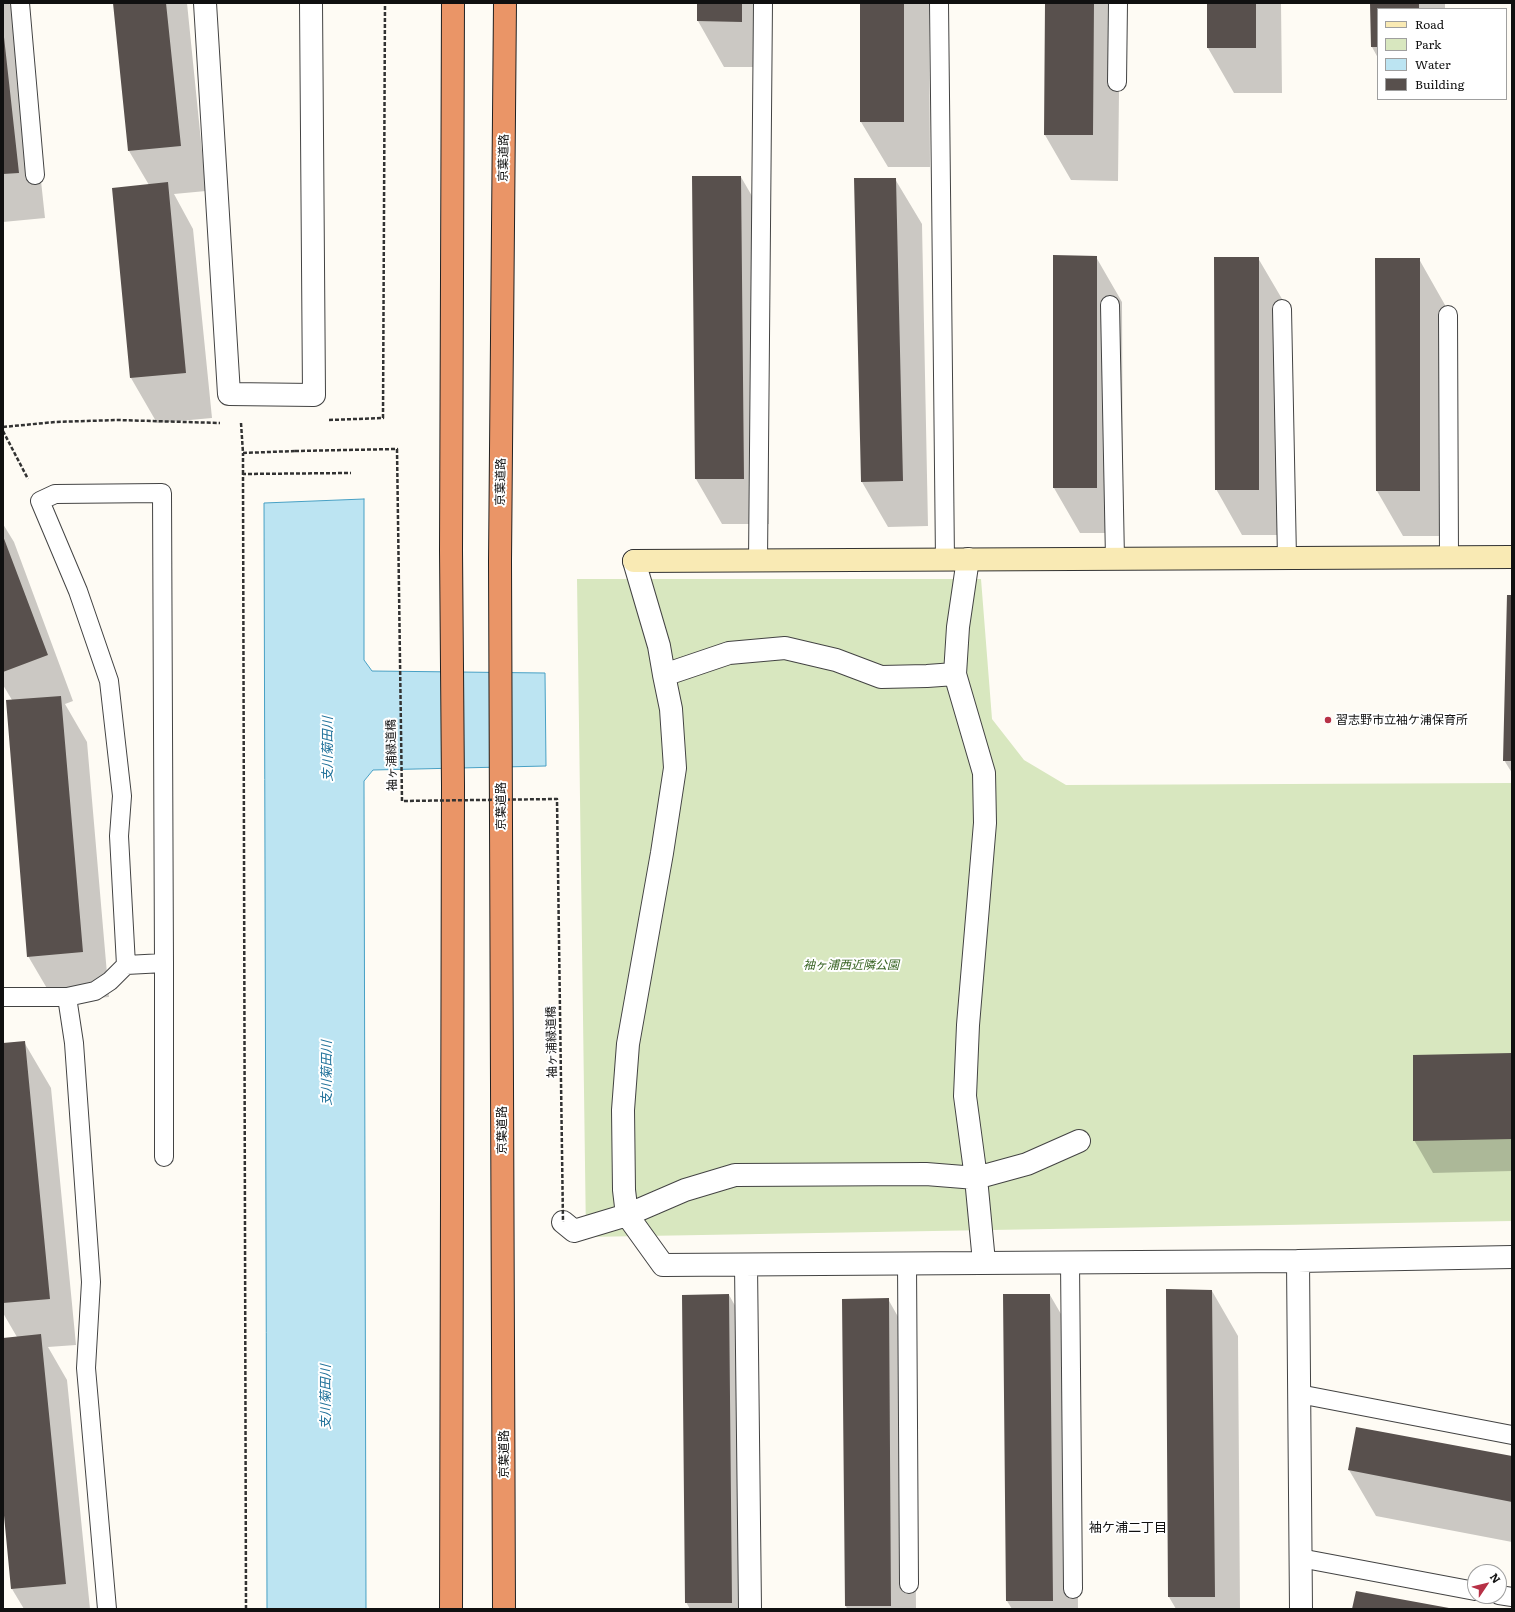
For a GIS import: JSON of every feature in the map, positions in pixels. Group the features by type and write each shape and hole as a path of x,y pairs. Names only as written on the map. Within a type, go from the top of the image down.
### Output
{"highway":[{"path":"451,1609 453,786 451,550 453,3"},
{"name":"京葉道路","path":"504,1609 500,642 505,3"}],"street":[{"path":"205,3 229,394 314,395 312,3"},
{"path":"1512,557 634,561 659,646 671,709 675,768 662,853 628,1044 623,1110 624,1190 627,1215 663,1266 1512,1257"},
{"path":"968,559 958,627 955,674 984,773 985,823 968,1025 965,1096 976,1178 984,1262"},
{"path":"664,675 729,654 785,648 836,660 881,677 955,674"},
{"path":"563,1222 574,1231 627,1215 685,1190 735,1175 926,1174 976,1178 1027,1164 1079,1141"},
{"path":"1298,1260 1301,1609"},
{"path":"746,1265 750,1609"}],"lane":[{"path":"20,3 36,175"},
{"path":"758,561 763,3"},
{"path":"939,3 945,560"},
{"path":"1117,82 1118,3"},
{"path":"1110,305 1115,559"},
{"path":"1282,309 1287,558"},
{"path":"1448,315 1449,557"},
{"path":"3,998 67,996 95,991 110,982 126,964 119,836 122,796 109,681 78,591 40,501 55,494 162,492 164,1157"},
{"path":"126,964 164,963"},
{"path":"67,996 74,1043 91,1282 86,1368 108,1609"},
{"path":"1070,1262 1073,1589"},
{"path":"907,1263 909,1584"},
{"path":"1299,1394 1512,1434"},
{"path":"1300,1558 1467,1589"}],"path":[{"path":"328,420 383,418 385,3"},
{"path":"3,427 55,422 117,420 226,423"},
{"path":"234,423 241,423 243,453 246,1609"},
{"path":"3,431 40,501"},
{"name":"袖ヶ浦緑道橋","path":"243,453 397,449 402,801 557,799 563,1222"},
{"path":"243,474 351,473"}],"green space":[{"name":"袖ヶ浦西近隣公園","path":"577,579 981,579 992,719 1024,760 1066,785 1512,783 1512,1221 586,1237"}],"water":[{"name":"支川菊田川","path":"364,499 364,660 372,671 545,673 546,766 373,770 364,781 366,1609 267,1609 264,503"}],"building":[{"path":"113,3 166,3 181,146 128,151"},
{"path":"697,3 742,3 742,22 697,21"},
{"path":"860,3 904,3 904,122 860,122"},
{"path":"1045,3 1094,3 1093,135 1044,135"},
{"path":"1207,3 1256,3 1256,48 1207,48"},
{"path":"1370,3 1419,3 1419,8 1377,8 1377,47 1371,47"},
{"path":"3,28 19,173 3,174"},
{"path":"692,176 741,176 744,479 695,479"},
{"path":"854,178 896,178 903,481 861,482"},
{"path":"168,182 186,373 130,378 112,188"},
{"path":"1053,255 1097,256 1097,488 1053,488"},
{"path":"1214,257 1259,257 1259,490 1215,490"},
{"path":"1375,258 1420,258 1420,491 1376,491"},
{"path":"3,536 48,655 3,672"},
{"path":"1507,595 1512,595 1512,761 1503,761"},
{"path":"61,696 83,952 27,957 6,700"},
{"path":"25,1041 50,1299 3,1303 3,1043"},
{"path":"1512,1053 1512,1139 1413,1141 1413,1055"},
{"path":"1166,1289 1212,1290 1215,1597 1168,1597"},
{"path":"729,1294 732,1603 685,1603 682,1295"},
{"path":"1003,1294 1050,1294 1053,1601 1006,1601"},
{"path":"889,1298 891,1606 845,1606 842,1299"},
{"path":"41,1334 66,1584 11,1589 3,1505 3,1338"},
{"path":"1356,1427 1512,1456 1512,1502 1348,1470"},
{"path":"1356,1591 1449,1608 1449,1609 1352,1609"}],"place":[{"name":"習志野市立袖ケ浦保育所","path":"1328,720"}],"district":[{"name":"袖ケ浦二丁目","path":"1128,1528"}]}
